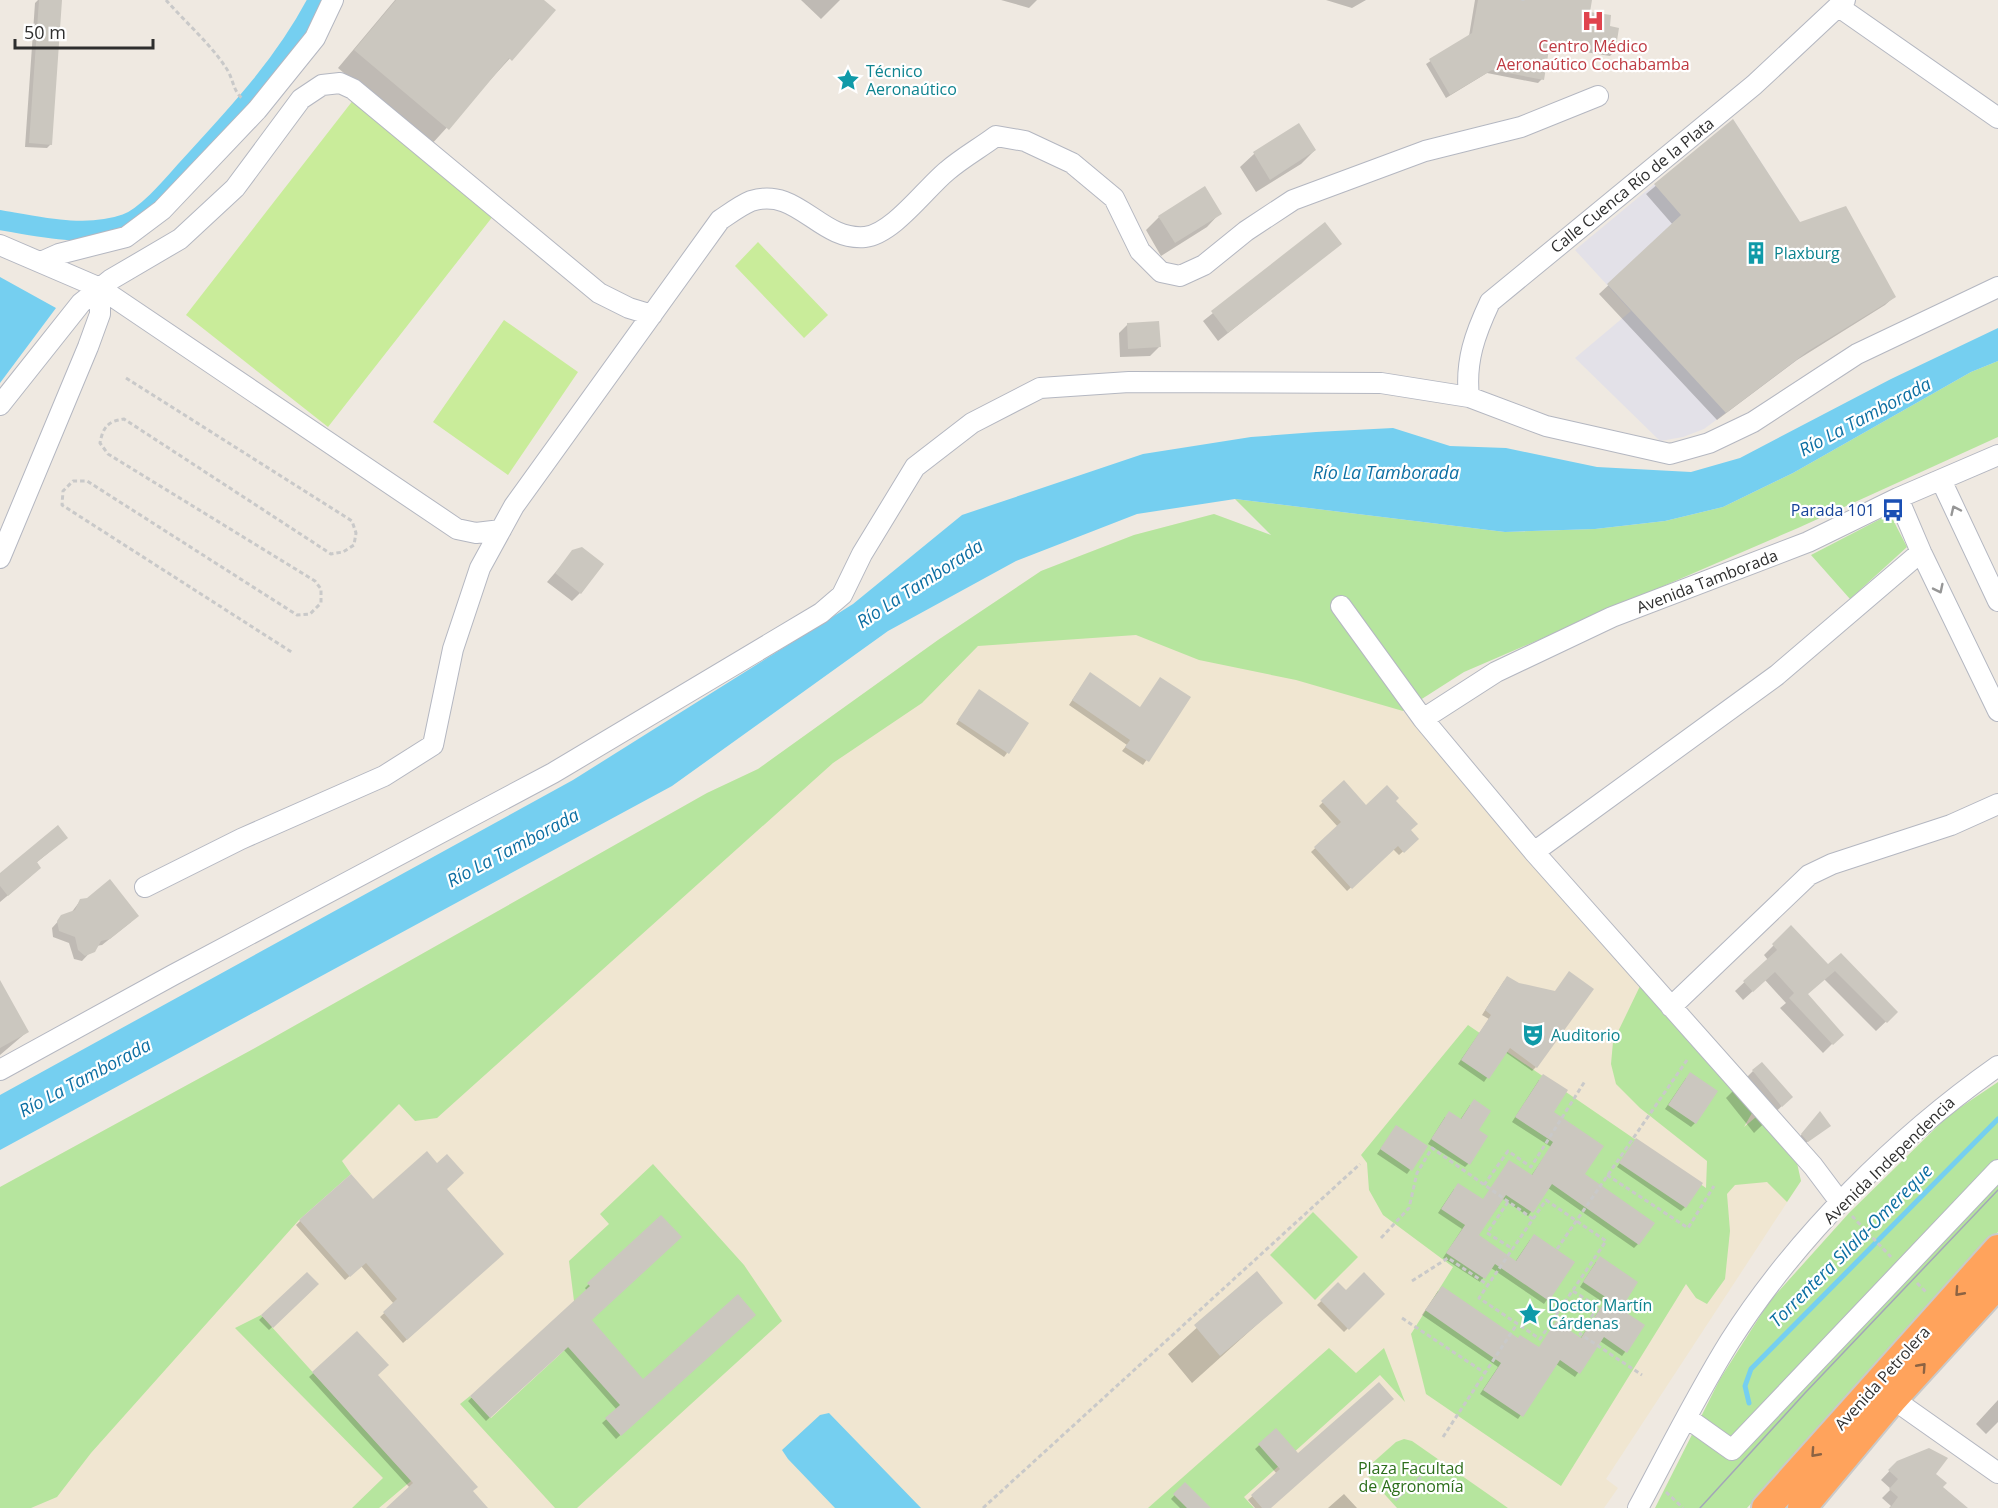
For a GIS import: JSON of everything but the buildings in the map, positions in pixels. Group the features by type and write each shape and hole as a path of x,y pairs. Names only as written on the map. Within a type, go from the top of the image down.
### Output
{"highway":[{"name":"Avenida Petrolera","path":"1766,1508 1998,1249"},
{"name":"Avenida Petrolera","path":"1802,1508 1893,1399 1998,1284"}],"street":[{"path":"41,262 59,254 126,237 162,210 257,110 315,38 333,0"},
{"path":"1842,3 1998,118"},
{"name":"Calle Cuenca Río de la Plata","path":"1469,397 1469,360 1474,336 1490,302 1754,85 1842,3"},
{"path":"0,405 81,303 100,288 180,239 235,188 301,99 322,85 340,83 353,89 599,293 629,308 652,315"},
{"path":"145,887 241,839 384,776 433,745 453,649 480,568 514,506 566,430 720,220 752,201 780,199 814,218 835,234 867,237 890,225 947,171 996,136 1025,141 1072,163 1114,198 1140,251 1161,272 1180,276 1204,265 1246,231 1293,200 1425,151 1521,127 1598,96"},
{"path":"257,110 279,128"},
{"path":"0,245 100,288 457,529 476,533 501,530"},
{"path":"0,1070 173,975 554,773 821,613 842,595 862,554 915,467 972,423 1041,388 1129,382 1380,383 1469,397 1546,426 1670,454 1709,443 1753,422 1857,354 1998,287"},
{"path":"0,558 88,347 100,314 100,288"},
{"name":"Avenida Tamborada","path":"1423,719 1496,672 1612,617 1808,542 1898,498 1998,455"},
{"path":"1941,480 1998,601"},
{"path":"1898,498 1921,552 1998,711"},
{"path":"1534,852 1777,675 1921,552"},
{"path":"1341,606 1423,719 1534,852 1813,1166 1840,1202"},
{"path":"1671,1007 1809,875 1842,861 1951,825 1998,804"},
{"name":"Avenida Independencia","path":"1638,1508 1731,1340 1791,1259 1840,1202 1950,1100 1998,1066"},
{"path":"1688,1418 1732,1450 1998,1170"},
{"path":"1893,1399 1998,1473"}],"path":[{"path":"166,0 228,72 236,93"},
{"path":"126,378 352,521 356,533 354,545 343,552 331,554 124,419 111,420 102,430 100,443 108,454 315,581 321,589 321,603 310,614 297,615 87,481 73,481 63,491 62,505 293,654"},
{"path":"1557,1249 1687,1060"},
{"path":"1484,1185 1508,1151 1531,1167 1585,1081"},
{"path":"1381,1238 1409,1208 1417,1173 1431,1148 1533,1219"},
{"path":"983,1508 1360,1164"},
{"path":"1607,1176 1688,1228 1714,1186"},
{"path":"1546,1200 1576,1221 1606,1241 1540,1339 1479,1298 1546,1200"},
{"path":"1508,1202 1487,1233 1513,1249"},
{"path":"1840,1202 1884,1251"},
{"path":"1412,1281 1448,1258 1488,1286"},
{"path":"1573,1291 1598,1307 1580,1334 1642,1375"},
{"path":"1402,1318 1485,1373"},
{"path":"1443,1437 1517,1324"},
{"path":"1395,1500 1437,1463"}],"shaded area":[{"name":"Plaxburg","path":"1733,119 1800,222 1875,309 1807,352 1704,429 1683,437 1660,441 1575,358 1631,311 1575,250"},
{"path":"1214,514 1272,536 1403,711 1797,1165 1801,1181 1606,1479 1618,1488 1604,1508 0,1508 0,1187 255,1048 707,793 758,769 938,640 1041,571 1134,535"}],"green space":[{"path":"354,99 497,211 328,427 186,315"},
{"path":"758,242 828,315 804,338 735,266"},
{"path":"504,320 578,372 508,475 433,422"},
{"path":"1998,361 1998,437 1798,528 1464,672 1403,711 1296,680 1199,660 1136,635 978,646 922,703 833,763 437,1118 415,1121 399,1104 342,1161 351,1174 299,1220 91,1453 57,1497 31,1508 0,1508 0,1187 255,1048 707,793 758,769 938,640 1041,571 1134,535 1214,514 1271,535 1235,499 1505,532 1595,529 1665,521 1723,507 1793,473 1971,372"},
{"path":"1890,514 1907,547 1850,599 1811,555"},
{"path":"1641,984 1752,1113 1744,1127 1768,1107 1789,1127 1801,1181 1787,1202 1767,1182 1735,1185 1727,1194 1730,1231 1725,1279 1707,1304 1696,1298 1686,1284 1561,1486 1426,1394 1411,1334 1453,1267 1383,1215 1369,1190 1367,1163 1361,1155 1468,1025 1706,1188 1707,1161 1640,1108 1616,1084 1611,1064 1613,1042"},
{"path":"1998,1082 1998,1232 1747,1508 1655,1508 1720,1379 1769,1302 1849,1213 1949,1115"},
{"path":"653,1164 744,1265 782,1321 577,1508 555,1508 460,1404 470,1396 491,1418 594,1323 574,1301 569,1261 609,1224 600,1214"},
{"path":"1313,1212 1358,1257 1315,1300 1270,1255"},
{"path":"261,1315 411,1481 379,1508 352,1508 383,1478 235,1328"},
{"path":"1329,1348 1356,1373 1384,1348 1405,1402 1380,1375 1244,1497 1254,1508 1148,1508"},
{"name":"Plaza Facultad de Agronomía","path":"1404,1439 1412,1441 1508,1508 1397,1508 1368,1476 1369,1466 1396,1442"}],"water":[{"path":"0,277 56,308 0,383"},
{"name":"Río La Tamborada","path":"1998,328 1998,361 1971,372 1793,473 1723,507 1665,521 1595,529 1505,532 1235,499 1137,514 1016,561 888,631 672,786 0,1150 0,1095 573,780 853,604 962,515 1143,454 1251,437 1316,432 1393,428 1450,446 1506,448 1597,467 1691,472 1740,458 1891,379"},
{"path":"829,1413 921,1508 835,1508 782,1450 820,1415"}],"waterway":[{"path":"0,220 80,231 111,228 134,220 167,191 258,89 290,46 318,0"},
{"name":"Torrentera Silala-Omereque","path":"1749,1403 1745,1386 1751,1369 1998,1119"}],"tram line":[{"path":"1700,1508 1805,1393 1998,1190"}],"place":[{"name":"Centro Médico Aeronaútico Cochabamba","path":"1593,21"},
{"name":"Técnico Aeronaútico","path":"848,80"},
{"name":"Plaxburg","path":"1756,253"},
{"name":"Parada 101","path":"1893,510"},
{"name":"Auditorio","path":"1533,1035"},
{"name":"Doctor Martín Cárdenas","path":"1530,1314"}]}
